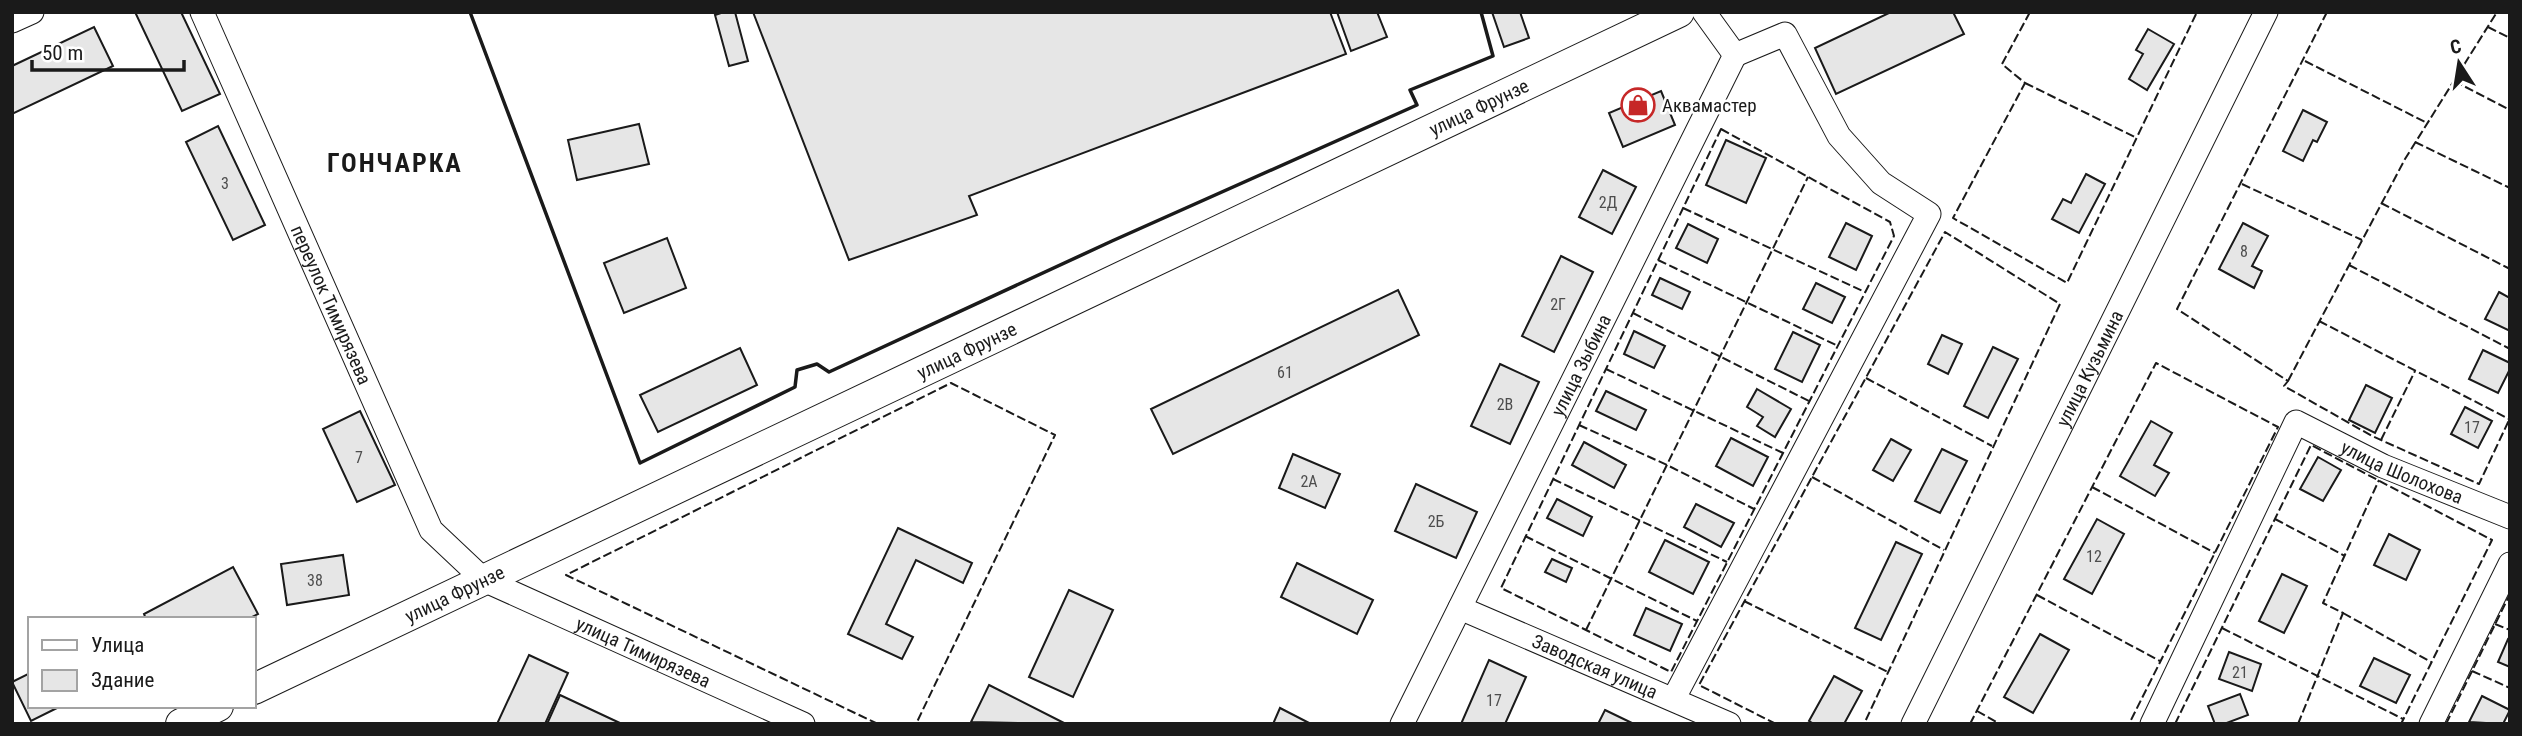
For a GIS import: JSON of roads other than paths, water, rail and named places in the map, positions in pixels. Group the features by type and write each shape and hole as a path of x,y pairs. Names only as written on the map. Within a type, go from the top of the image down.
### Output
{"main road":[{"name":"улица Фрунзе","path":"256,689 1679,12"},
{"path":"181,724 214,708"}],"street":[{"path":"12,21 32,12"},
{"name":"переулок Тимирязева","path":"202,12 431,530 484,580"},
{"path":"1674,698 1929,214 1881,183 1839,136 1785,34 1735,55 1704,12"},
{"name":"улица Кузьмина","path":"1913,724 2266,12"},
{"name":"улица Зыбина","path":"1402,724 1735,55"},
{"name":"улица Шолохова","path":"2152,724 2296,422 2383,466 2510,517"},
{"path":"2431,724 2510,564"},
{"name":"улица Тимирязева","path":"484,580 803,724"},
{"name":"Заводская улица","path":"1460,608 1729,724"}],"place":[{"name":"Аквамастер","path":"1638,105"}],"district":[{"name":"ГОНЧАРКА","path":"395,163"}]}
